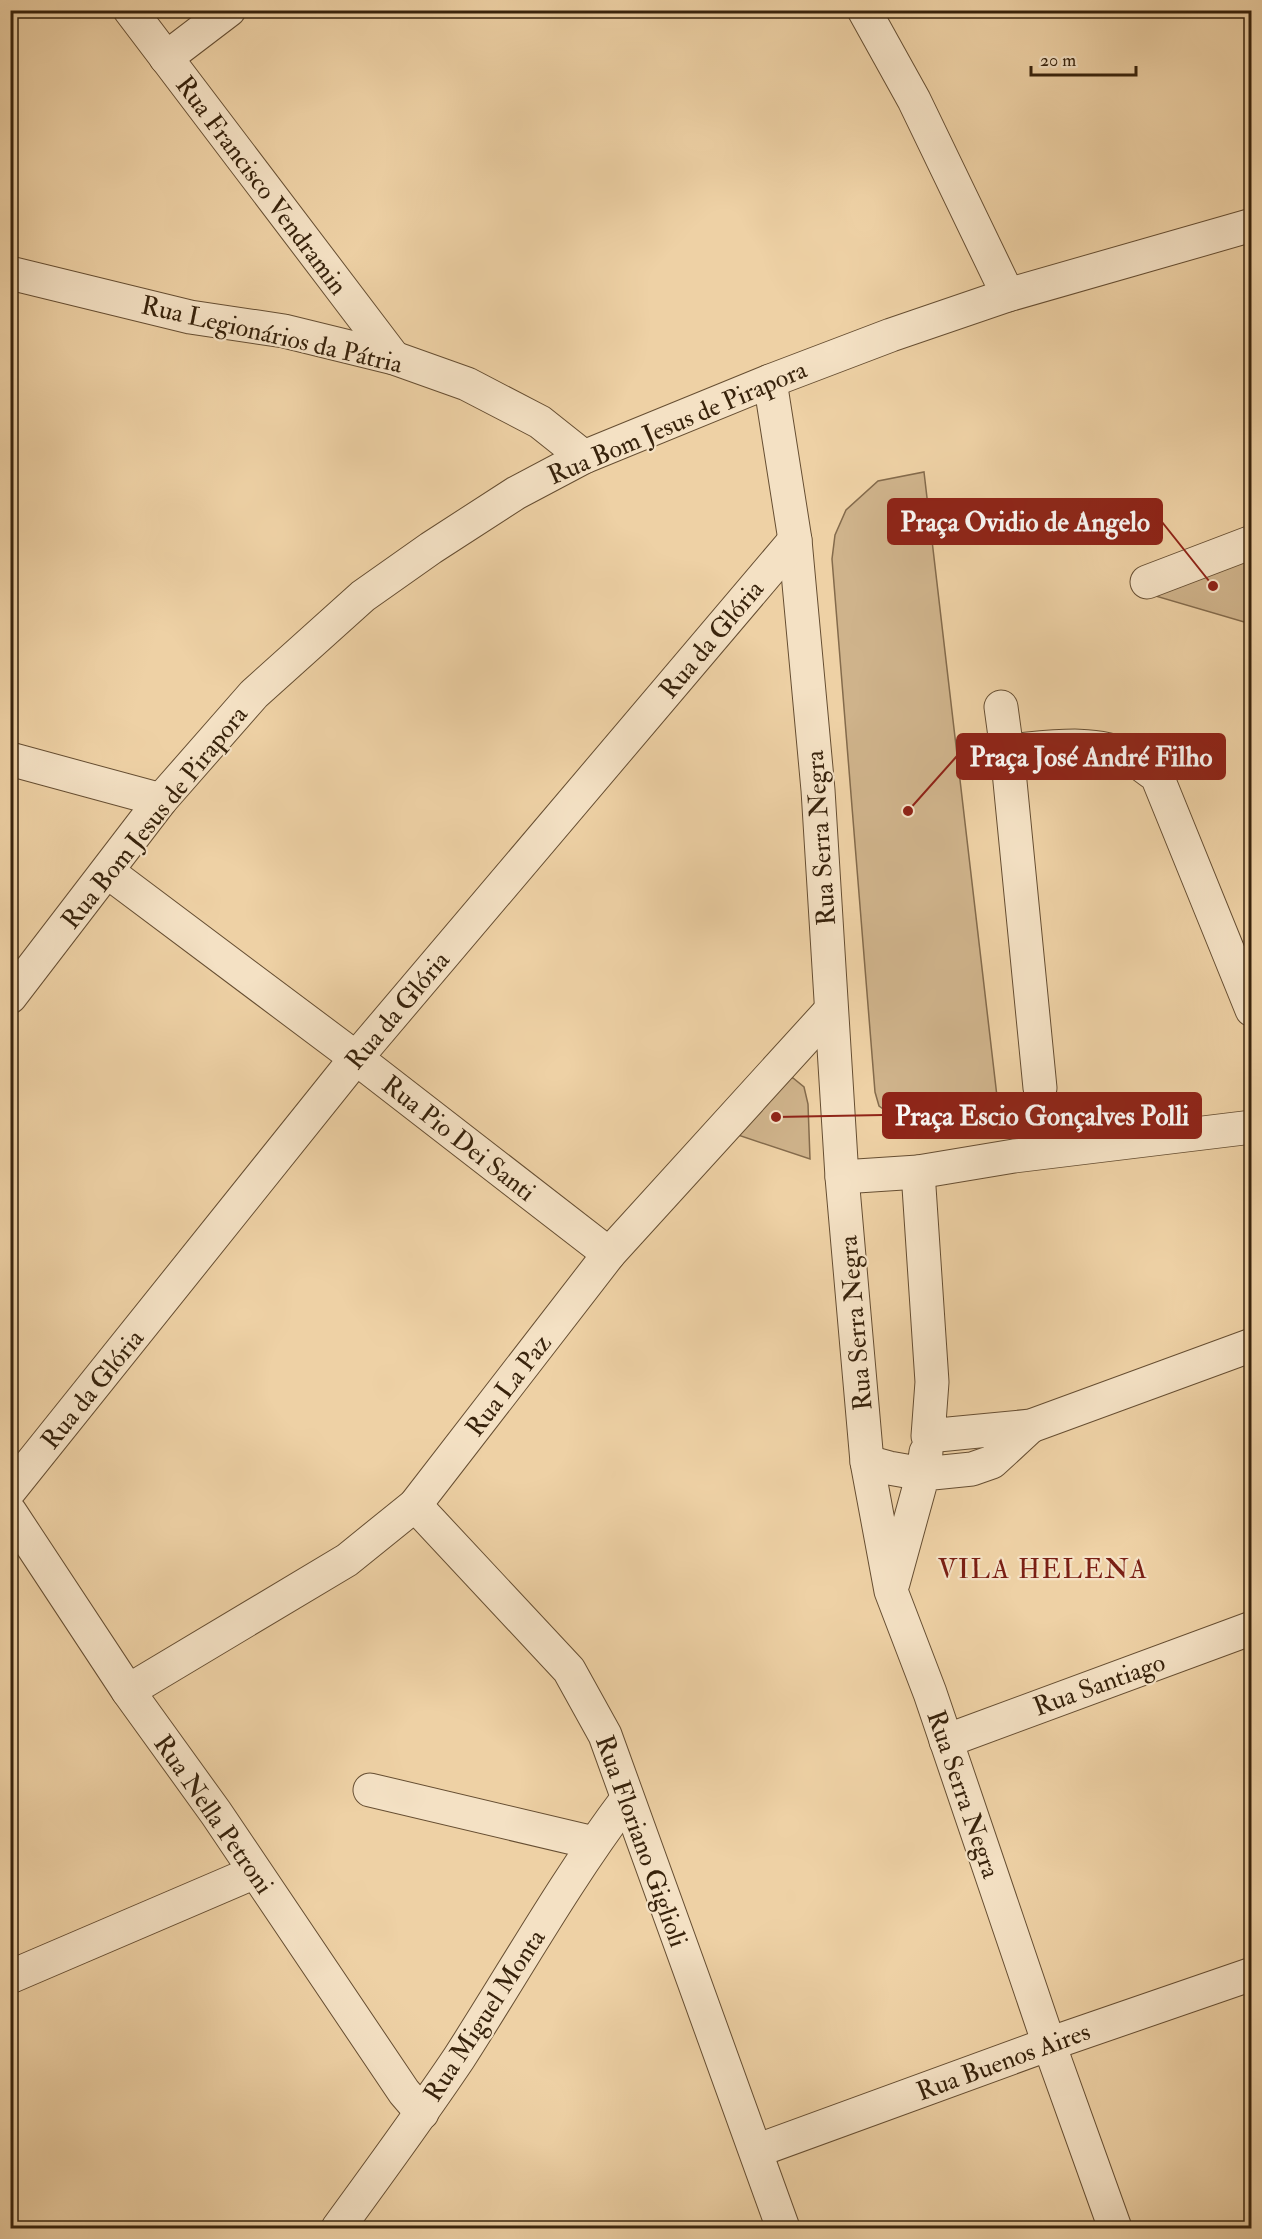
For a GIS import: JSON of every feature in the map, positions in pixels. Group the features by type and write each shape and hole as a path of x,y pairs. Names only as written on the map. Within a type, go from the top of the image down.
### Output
{"street":[{"name":"Rua Francisco Vendramin","path":"130,10 394,358"},
{"path":"166,58 230,10"},
{"path":"864,10 914,100 1008,295"},
{"name":"Rua Bom Jesus de Pirapora","path":"10,997 161,800 254,694 363,596 431,548 516,493 584,457 770,381 891,335 1008,295 1251,225"},
{"name":"Rua Legionários da Pátria","path":"10,273 190,317 284,331 394,358 467,384 540,422 584,457"},
{"name":"Rua Serra Negra","path":"770,381 795,540 818,790 842,1177 867,1462 891,1591 946,1741 1049,2044 1115,2229"},
{"name":"Rua da Glória","path":"10,1490 356,1058 795,540"},
{"path":"1147,582 1251,542"},
{"path":"1001,707 1040,1088"},
{"path":"1007,751 1096,747 1128,756 1157,776 1251,1010"},
{"path":"10,759 161,800"},
{"name":"Rua Pio Dei Santi","path":"108,872 356,1058 609,1254"},
{"name":"Rua La Paz","path":"128,1691 347,1560 415,1505 609,1254 831,1010"},
{"path":"842,1177 918,1172 1014,1156 1251,1126"},
{"path":"891,1591 923,1474 932,1382 918,1172"},
{"path":"928,1436 1032,1426 1251,1345"},
{"path":"867,1462 923,1474 972,1469 992,1462 1032,1426"},
{"name":"Rua Floriano Giglioli","path":"415,1505 569,1670 605,1735 783,2229"},
{"name":"Rua Nella Petroni","path":"10,1512 128,1691 216,1813 404,2092 422,2113"},
{"name":"Rua Santiago","path":"946,1741 1251,1628"},
{"path":"370,1790 594,1843"},
{"name":"Rua Miguel Monta","path":"338,2229 422,2113 594,1843 627,1799"},
{"path":"10,1977 255,1872"},
{"name":"Rua Buenos Aires","path":"756,2151 1049,2044 1251,1974"}],"shaded area":[{"path":"924,472 998,1105 969,1121 935,1117 900,1117 879,1106 875,1092 832,559 835,535 846,510 878,481"},
{"path":"1243,559 1251,577 1251,624 1152,595"},
{"path":"780,1078 793,1078 804,1087 808,1104 810,1159 729,1132"}],"place":[{"name":"Praça Ovidio de Angelo","path":"1213,586"},
{"name":"Praça José André Filho","path":"908,811"},
{"name":"Praça Escio Gonçalves Polli","path":"776,1117"}],"district":[{"name":"VILA HELENA","path":"1043,1569"}]}
